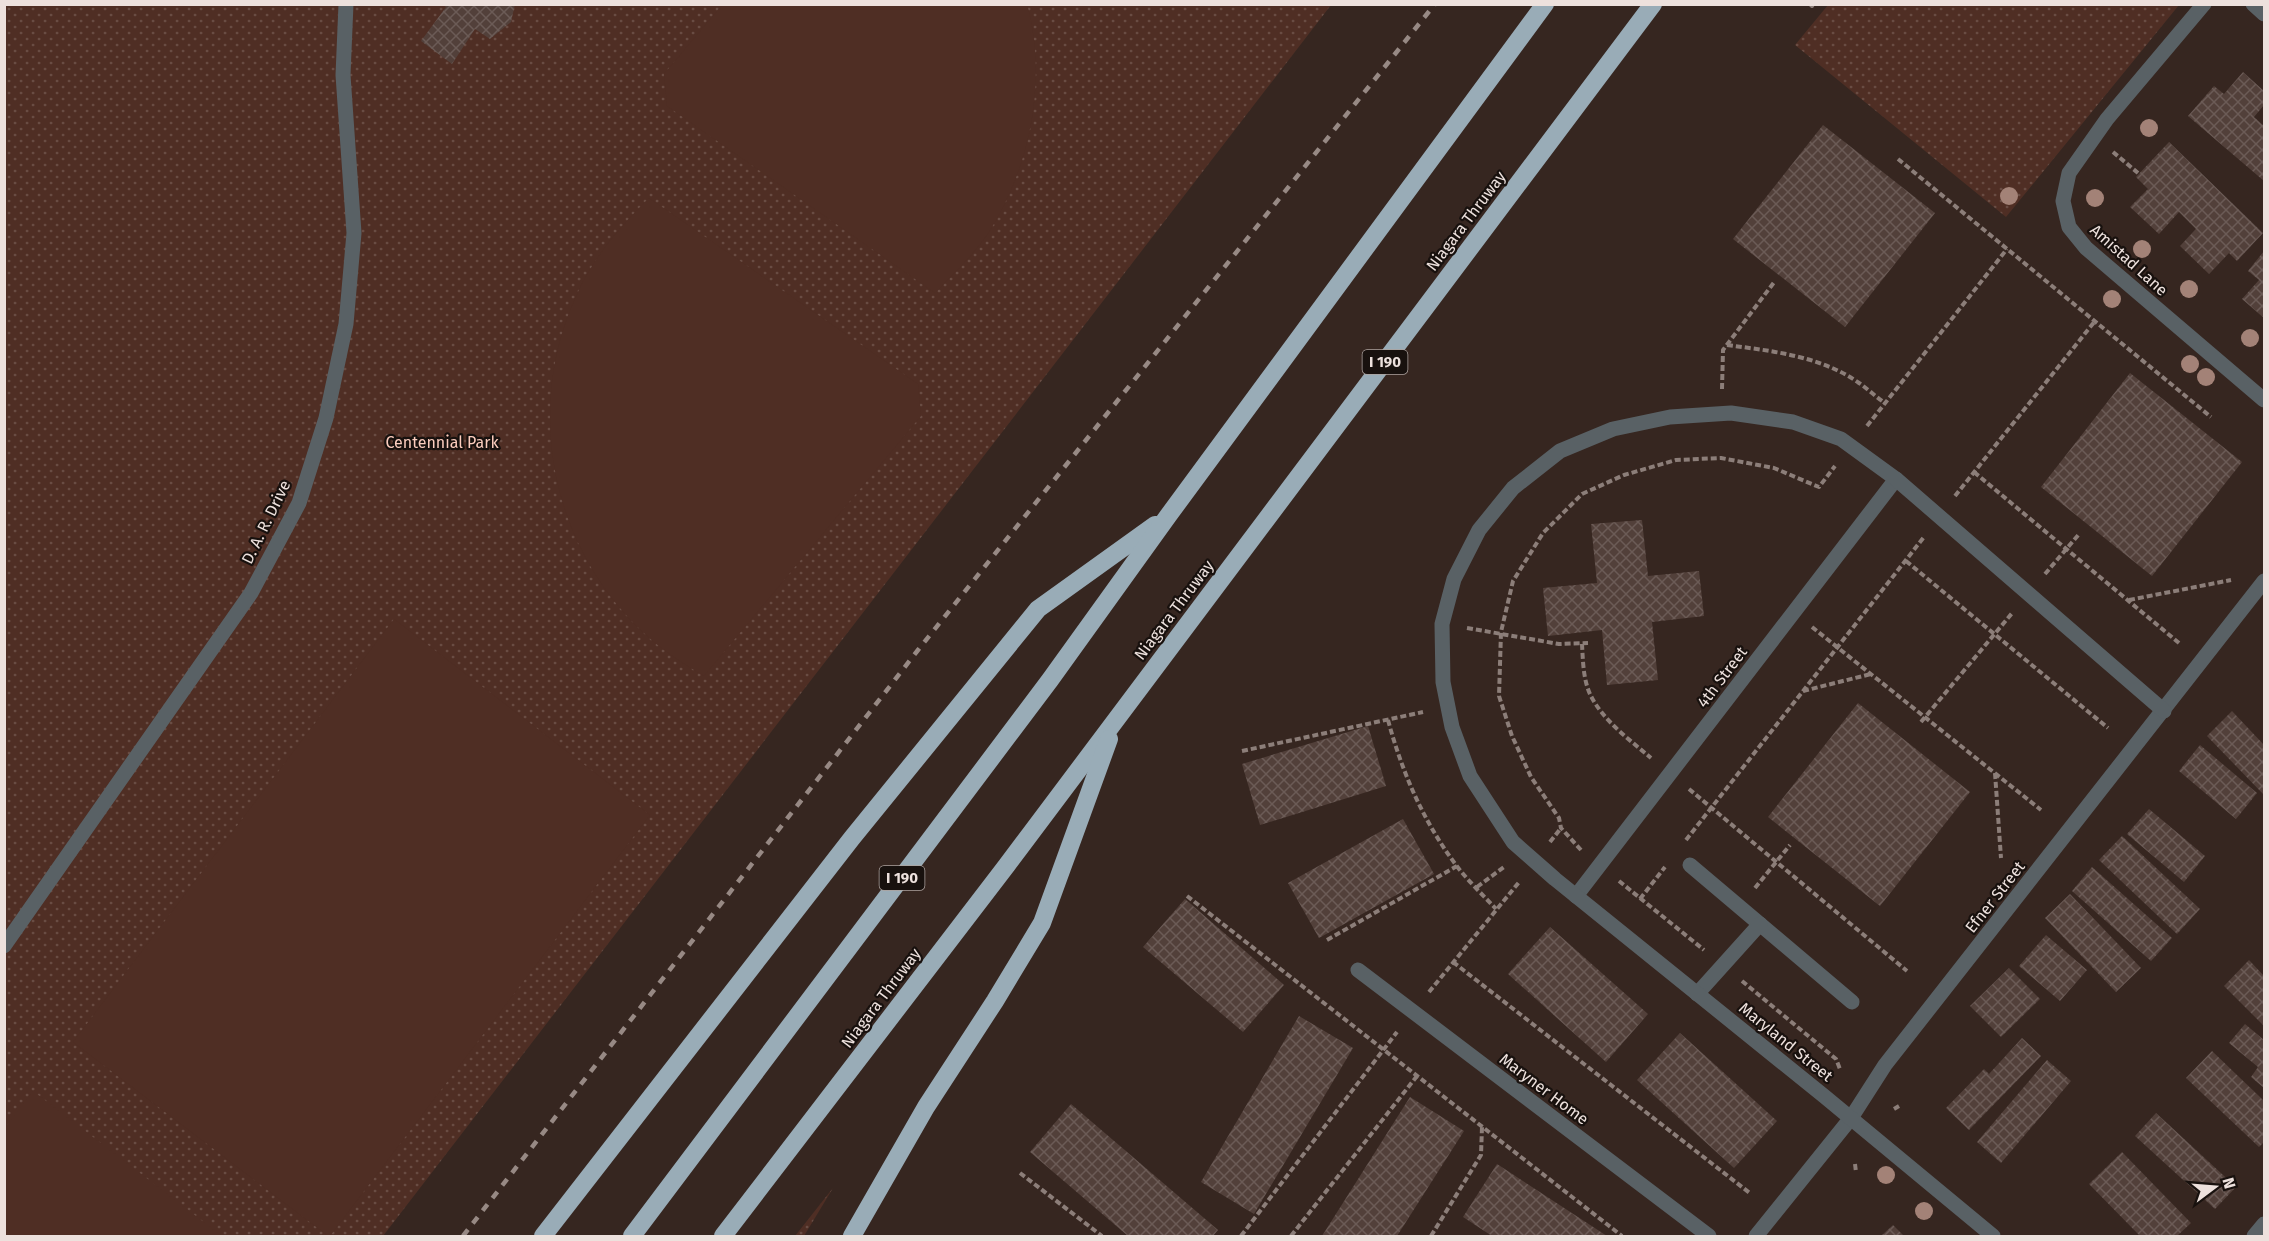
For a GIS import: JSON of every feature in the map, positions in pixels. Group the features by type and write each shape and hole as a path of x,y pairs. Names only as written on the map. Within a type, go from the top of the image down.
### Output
{"highway":[{"name":"I 190","path":"632,1236 1050,680 1545,4"},
{"name":"Niagara Thruway","path":"723,1236 1116,720 1653,4"},
{"path":"543,1236 852,838 1038,609 1168,516"},
{"path":"852,1236 926,1107 995,1001 1042,923 1116,720"}],"street":[{"name":"D. A. R. Drive","path":"4,946 251,593 299,503 326,418 346,324 354,233 343,75 346,4"},
{"name":"Amistad Lane","path":"2204,4 2107,119 2085,149 2069,173 2063,201 2068,227 2086,248 2265,400"},
{"path":"2253,4 2265,14"},
{"name":"Maryland Street","path":"1896,480 1841,439 1793,422 1731,413 1670,417 1613,429 1560,451 1513,488 1479,531 1454,579 1442,624 1443,682 1452,727 1470,776 1513,842 1555,879 1993,1236"},
{"path":"1896,480 2164,711"},
{"name":"4th Street","path":"1576,896 1896,480"},
{"name":"Efner Street","path":"1756,1236 1851,1118 1886,1065 2265,581"},
{"path":"1690,866 1852,1002"},
{"path":"1697,994 1760,924"},
{"name":"Maryner Home","path":"1358,970 1708,1236"},
{"path":"2254,1236 2265,1224"}],"path":[{"path":"1898,159 2211,417"},
{"path":"1861,434 2007,249"},
{"path":"1722,382 1723,350 1775,281"},
{"path":"1950,502 2095,321"},
{"path":"1727,345 1777,352 1816,362 1858,382 1885,403"},
{"path":"1584,853 1561,828 1559,818 1531,777 1512,736 1499,696 1501,632 1513,581 1543,533 1582,494 1624,475 1676,460 1721,458 1774,468 1819,487 1840,460"},
{"path":"1974,472 2179,643"},
{"path":"1683,844 1928,532"},
{"path":"2043,576 2080,533"},
{"path":"1906,561 2108,728"},
{"path":"2128,600 2231,580"},
{"path":"1921,722 2019,606"},
{"path":"1810,624 2041,810"},
{"path":"1464,627 1559,644 1588,643"},
{"path":"1582,644 1583,671 1591,698 1608,720 1655,761"},
{"path":"1803,692 1871,674"},
{"path":"1242,751 1396,718"},
{"path":"1388,720 1397,753 1426,820 1457,866 1496,909"},
{"path":"1995,773 2001,858"},
{"path":"1685,786 1907,971"},
{"path":"1546,847 1561,828"},
{"path":"1753,892 1790,845"},
{"path":"1640,899 1668,862"},
{"path":"1328,940 1457,866"},
{"path":"1476,887 1504,866"},
{"path":"1429,992 1524,875"},
{"path":"1614,878 1712,956"},
{"path":"1187,896 1622,1236"},
{"path":"1453,962 1751,1194"},
{"path":"1739,979 1836,1059 1840,1069"},
{"path":"1242,1236 1401,1027"},
{"path":"1291,1236 1417,1076"},
{"path":"1894,1108 1899,1106"},
{"path":"1431,1236 1481,1155 1482,1127"},
{"path":"1855,1164 1856,1172"},
{"path":"1020,1173 1102,1236"}],"green space":[{"path":"1027,4 1036,63 1031,124 1024,153 1002,209 987,235 969,258 935,293 667,106 664,74 722,5"},
{"name":"Centennial Park","path":"5,5 1331,5 383,1236 5,1236"},
{"path":"1828,5 2179,5 2006,217 1795,45"},
{"path":"649,198 918,384 921,416 704,676 666,652 645,634 613,599 587,560 568,518 556,474 550,428 552,382 561,336 578,292 592,266 609,242"},
{"path":"394,619 650,815 328,1236 73,1042"},
{"path":"33,1091 222,1236 5,1236 5,1128"},
{"path":"833,1188 804,1236 795,1236"}],"building":[{"path":"442,4 515,4 511,22 490,39 475,29 452,64 421,41 446,7"},
{"path":"2243,72 2264,91 2264,105 2254,117 2264,126 2264,181 2188,116 2214,86 2224,94"},
{"path":"1823,125 1935,213 1845,327 1733,239"},
{"path":"2169,142 2263,233 2237,261 2229,253 2209,274 2180,246 2196,229 2179,212 2159,234 2130,207 2148,189 2136,177"},
{"path":"2264,251 2264,318 2242,299 2259,280 2248,271"},
{"path":"2130,373 2242,462 2152,576 2041,487"},
{"path":"1642,520 1648,576 1699,571 1704,616 1652,622 1658,680 1607,685 1602,630 1548,636 1543,588 1597,583 1591,524"},
{"path":"1858,703 1970,792 1880,906 1768,817"},
{"path":"2232,711 2264,745 2264,795 2207,736"},
{"path":"1368,726 1386,786 1260,825 1242,764"},
{"path":"2200,745 2257,793 2236,819 2179,771"},
{"path":"2149,809 2205,856 2184,882 2127,834"},
{"path":"1403,819 1434,874 1319,938 1288,883"},
{"path":"2122,836 2200,909 2177,934 2099,860"},
{"path":"2092,867 2172,938 2151,961 2072,891"},
{"path":"2070,894 2141,968 2116,992 2045,918"},
{"path":"1185,899 1284,985 1243,1032 1143,947"},
{"path":"1550,927 1648,1014 1606,1062 1508,974"},
{"path":"2046,935 2087,970 2060,1001 2019,966"},
{"path":"2249,960 2264,976 2264,1026 2224,986"},
{"path":"2009,968 2040,999 2001,1037 1970,1006"},
{"path":"1299,1016 1353,1048 1254,1214 1201,1182"},
{"path":"2245,1024 2264,1040 2264,1088 2251,1077 2258,1067 2229,1043"},
{"path":"1680,1033 1777,1121 1734,1168 1637,1080"},
{"path":"2022,1038 2041,1056 1969,1130 1946,1108 1984,1069 1989,1074"},
{"path":"2212,1051 2264,1101 2264,1142 2259,1147 2186,1078"},
{"path":"2047,1060 2071,1081 2001,1163 1977,1142"},
{"path":"1410,1097 1464,1131 1397,1236 1322,1236"},
{"path":"1071,1104 1218,1230 1213,1236 1128,1236 1030,1152"},
{"path":"2156,1113 2236,1187 2215,1209 2135,1136"},
{"path":"2122,1152 2191,1223 2177,1236 2140,1236 2089,1184"},
{"path":"1497,1164 1607,1236 1492,1236 1463,1217"},
{"path":"1893,1225 1904,1236 1881,1236"}],"railway":[{"path":"463,1236 918,650 1435,4"}]}
